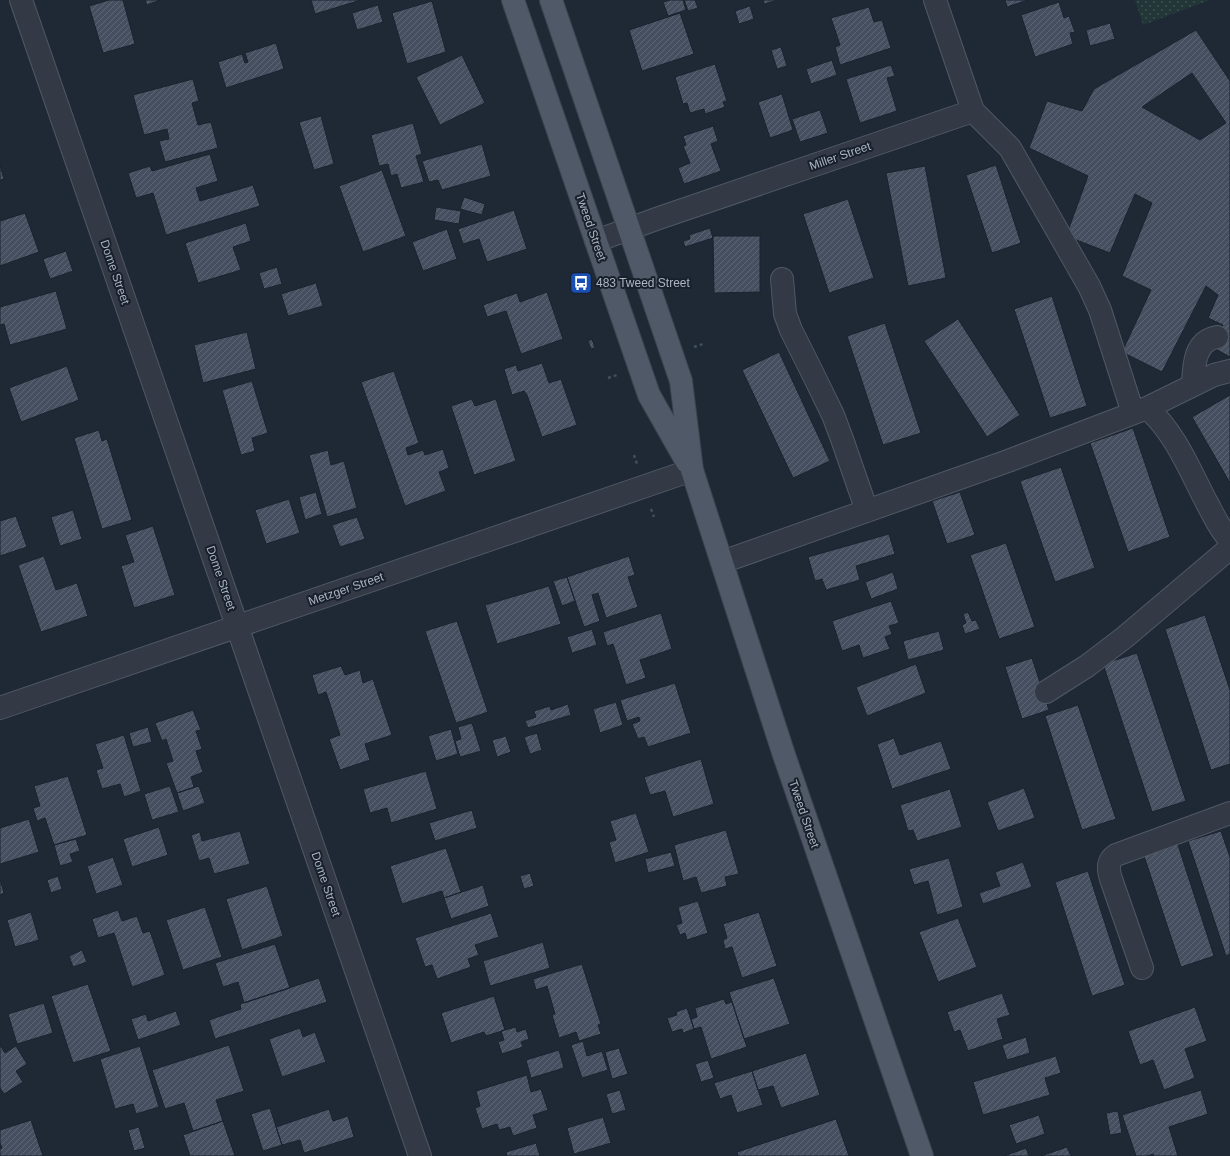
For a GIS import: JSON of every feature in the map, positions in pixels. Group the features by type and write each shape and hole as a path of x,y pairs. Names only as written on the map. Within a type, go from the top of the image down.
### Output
{"main road":[{"name":"Tweed Street","path":"513,0 649,395 692,470"},
{"name":"Tweed Street","path":"551,0 681,381 692,470 786,760 922,1156"}],"street":[{"name":"Dome Street","path":"21,0 420,1156"},
{"path":"935,0 973,112 1010,148 1089,286 1140,410 1157,417 1173,439 1215,518 1230,540"},
{"name":"Miller Street","path":"596,241 973,112"},
{"path":"782,279 785,314 790,330 832,415 842,439 867,512"},
{"path":"1193,384 1194,364 1197,353 1201,346 1207,341 1217,337"},
{"path":"722,562 1008,462 1140,410 1214,375 1230,371"},
{"name":"Metzger Street","path":"0,708 692,470"},
{"path":"1046,692 1087,666 1125,637 1230,548"},
{"path":"1142,968 1111,879 1109,863 1116,854 1230,814"}],"path":[{"path":"692,348 703,344"},
{"path":"608,378 621,374"},
{"path":"634,455 638,467"},
{"path":"651,507 654,517"}],"green space":[{"path":"1135,0 1210,0 1143,25"}],"building":[{"path":"109,0 123,0 135,44 103,53 89,6"},
{"path":"145,0 160,0 147,5"},
{"path":"311,0 361,0 315,14"},
{"path":"670,0 683,0 686,10 668,16 663,2"},
{"path":"684,0 695,0 698,8 688,11"},
{"path":"763,0 775,0 775,1 764,4"},
{"path":"1005,0 1028,0 1007,7"},
{"path":"432,1 446,52 407,64 392,13"},
{"path":"1059,2 1064,18 1069,16 1075,32 1070,33 1073,44 1035,57 1021,15"},
{"path":"378,5 383,22 357,30 352,13"},
{"path":"750,6 754,19 739,24 735,11"},
{"path":"869,7 874,22 882,20 891,48 840,65 835,47 840,45 831,18"},
{"path":"680,13 694,54 642,71 629,30"},
{"path":"1110,23 1115,39 1090,46 1086,30"},
{"path":"1196,30 1230,81 1230,357 1212,347 1223,325 1208,318 1218,295 1206,286 1162,372 1122,352 1151,290 1122,276 1152,203 1135,194 1110,253 1066,236 1088,176 1029,148 1047,101 1082,111 1094,89","holes":["1192,73 1226,123 1200,140 1142,107"]},
{"path":"276,43 284,69 226,88 218,62 242,54 245,63 248,62 245,53"},
{"path":"781,47 787,66 777,69 771,50"},
{"path":"462,55 485,103 440,125 416,77"},
{"path":"832,60 837,75 811,84 806,69"},
{"path":"715,64 727,101 723,102 725,107 705,114 704,109 690,113 687,103 683,104 675,77"},
{"path":"891,65 895,76 887,78 897,111 860,123 846,79"},
{"path":"193,79 199,101 192,103 198,125 211,122 218,148 165,162 159,141 169,139 167,129 144,135 133,95"},
{"path":"782,94 793,130 770,138 758,102"},
{"path":"820,110 828,133 800,142 792,119"},
{"path":"321,116 334,164 314,170 299,122"},
{"path":"413,123 422,154 416,156 424,182 401,188 397,174 391,176 388,164 379,166 371,135"},
{"path":"713,126 718,141 711,144 721,171 684,184 678,168 690,163 683,146 686,145 683,136"},
{"path":"482,144 491,176 442,190 438,180 429,182 422,161"},
{"path":"210,154 218,181 196,188 200,201 253,185 260,206 166,235 153,193 136,198 128,173 150,166 152,171"},
{"path":"0,165 4,179 0,180"},
{"path":"996,165 1021,243 992,253 966,175"},
{"path":"925,166 946,278 908,286 886,173"},
{"path":"382,170 406,236 363,252 339,186"},
{"path":"464,197 485,204 482,215 460,209"},
{"path":"848,199 874,278 829,293 803,214"},
{"path":"436,207 461,211 459,224 434,220"},
{"path":"514,210 527,249 487,262 479,239 463,244 458,229"},
{"path":"25,213 39,252 0,266 0,221"},
{"path":"246,223 251,241 233,247 241,270 198,283 185,243"},
{"path":"710,228 713,238 685,247 683,241 690,239 689,235"},
{"path":"447,229 457,259 423,271 412,242"},
{"path":"713,236 760,236 760,292 714,293"},
{"path":"66,251 73,271 50,279 43,259"},
{"path":"277,267 282,284 264,289 259,273"},
{"path":"316,283 323,306 288,316 281,294"},
{"path":"56,291 67,329 10,345 4,324 0,325 0,307"},
{"path":"547,292 563,339 521,354 506,311 487,317 483,305 517,293 520,302"},
{"path":"1052,296 1087,406 1050,418 1014,309"},
{"path":"958,319 1020,415 987,437 924,341"},
{"path":"885,323 921,433 883,445 847,336"},
{"path":"247,332 256,369 203,383 194,345"},
{"path":"592,339 595,348 591,349 588,341"},
{"path":"779,352 830,461 793,478 742,370"},
{"path":"542,363 549,383 561,379 577,425 542,437 527,395 524,391 512,395 504,369 516,365 518,371"},
{"path":"67,366 79,400 21,422 9,388"},
{"path":"394,371 419,443 406,448 408,455 423,450 425,455 443,449 449,468 439,472 446,491 405,506 361,382"},
{"path":"252,381 268,433 252,438 255,451 241,455 222,390"},
{"path":"1230,395 1230,483 1192,417"},
{"path":"472,399 475,406 496,399 516,461 474,475 451,406"},
{"path":"1133,428 1170,537 1128,552 1090,443"},
{"path":"99,430 102,441 107,439 132,520 102,529 74,438"},
{"path":"328,450 331,465 344,461 357,508 327,517 309,455"},
{"path":"1061,467 1095,568 1055,582 1020,481"},
{"path":"316,492 322,514 305,520 299,497"},
{"path":"960,492 975,535 947,544 932,501"},
{"path":"289,499 300,533 266,544 255,510"},
{"path":"73,510 82,539 60,546 51,517"},
{"path":"16,516 27,547 0,556 0,521"},
{"path":"357,517 365,539 340,547 332,525"},
{"path":"153,526 175,595 134,608 121,566 134,562 125,535"},
{"path":"889,534 895,554 856,566 860,580 826,590 822,579 815,581 808,557"},
{"path":"1006,543 1035,627 999,639 970,555"},
{"path":"44,556 56,590 77,583 88,616 41,632 18,565"},
{"path":"629,556 635,575 628,577 638,607 606,618 598,593 592,595 600,621 584,627 567,577"},
{"path":"893,572 898,589 871,599 865,582"},
{"path":"567,577 575,601 562,606 553,581"},
{"path":"549,586 561,624 497,644 485,605"},
{"path":"891,601 899,623 889,626 892,634 885,637 890,649 863,658 859,645 842,651 832,621"},
{"path":"968,612 972,621 976,620 980,629 965,634 962,625 966,623 963,614"},
{"path":"661,613 672,649 640,660 646,678 626,685 613,644 607,646 603,632"},
{"path":"1205,615 1230,690 1230,764 1211,770 1165,629"},
{"path":"457,621 488,712 456,723 425,631"},
{"path":"592,629 597,645 572,653 567,637"},
{"path":"939,631 944,650 908,660 903,641"},
{"path":"1137,653 1186,801 1152,812 1103,664"},
{"path":"1032,658 1049,710 1022,719 1005,667"},
{"path":"916,664 926,693 867,716 856,687"},
{"path":"341,666 345,675 360,670 363,683 373,679 392,735 365,744 370,760 340,770 329,739 340,735 326,692 318,695 312,675"},
{"path":"675,683 691,733 648,747 644,737 638,739 632,724 640,721 639,717 627,721 620,700"},
{"path":"616,702 623,725 600,733 593,709"},
{"path":"568,704 571,715 528,728 525,721 536,717 534,711 550,706 551,710"},
{"path":"1078,705 1116,819 1082,830 1045,716"},
{"path":"193,710 201,730 196,731 202,749 196,751 203,772 191,777 194,787 177,793 166,763 173,761 166,739 162,741 155,723"},
{"path":"472,723 481,751 460,757 455,741 461,739 458,727"},
{"path":"148,727 152,742 133,747 129,733"},
{"path":"451,729 458,754 436,761 428,736"},
{"path":"537,733 542,750 530,754 524,737"},
{"path":"124,735 141,791 124,797 120,784 102,789 96,770 103,768 95,744"},
{"path":"506,736 511,752 497,757 492,740"},
{"path":"894,738 900,755 941,741 951,769 892,789 877,744"},
{"path":"701,759 714,804 673,817 665,791 650,795 644,777"},
{"path":"426,771 437,809 391,823 387,808 370,813 363,789"},
{"path":"68,776 87,835 54,845 45,818 37,821 33,808 40,806 34,786"},
{"path":"170,786 179,812 152,820 144,794"},
{"path":"199,786 205,803 183,811 177,793"},
{"path":"1024,788 1035,818 998,831 987,802"},
{"path":"950,789 962,827 917,841 913,830 908,831 900,805"},
{"path":"472,810 477,828 435,841 429,823"},
{"path":"636,813 649,852 615,863 609,842 616,840 610,821"},
{"path":"29,819 39,852 0,864 0,828"},
{"path":"159,827 168,855 132,867 123,839"},
{"path":"726,830 739,874 725,877 727,886 701,893 696,877 683,881 674,845"},
{"path":"240,831 250,864 214,874 209,858 199,861 191,835 200,832 202,841"},
{"path":"1221,831 1230,857 1230,954 1226,956 1188,841"},
{"path":"76,839 80,851 70,854 73,862 60,866 54,845"},
{"path":"1177,842 1214,956 1181,967 1143,853"},
{"path":"446,848 461,892 444,898 442,891 402,904 390,866"},
{"path":"671,852 675,866 648,873 645,859"},
{"path":"113,857 123,885 96,894 87,866"},
{"path":"949,858 963,907 937,915 928,881 914,885 909,869"},
{"path":"1023,862 1032,887 983,904 979,893 1000,886 995,872"},
{"path":"1088,871 1125,985 1092,996 1055,882"},
{"path":"530,873 534,886 524,889 520,876"},
{"path":"58,876 62,889 51,893 47,880"},
{"path":"0,879 4,893 0,895"},
{"path":"483,885 489,906 451,919 444,898"},
{"path":"267,886 283,936 242,950 226,899"},
{"path":"698,901 708,933 687,940 685,933 680,935 676,925 682,923 678,907"},
{"path":"205,907 222,957 183,970 166,920"},
{"path":"118,910 122,921 137,916 143,933 150,931 165,975 132,987 114,933 98,938 92,919"},
{"path":"31,912 39,940 15,947 7,920"},
{"path":"759,912 777,966 742,978 732,947 725,949 723,940 727,938 723,924"},
{"path":"491,913 499,937 475,945 479,955 468,959 471,967 437,979 432,965 425,967 415,938"},
{"path":"958,918 977,967 938,982 919,932"},
{"path":"543,942 550,968 490,986 483,961"},
{"path":"275,944 290,988 244,1003 238,982 223,987 215,963"},
{"path":"82,950 87,962 73,967 69,956"},
{"path":"582,964 601,1024 598,1025 601,1034 579,1041 576,1032 559,1038 552,1015 555,1014 547,986 536,990 533,979"},
{"path":"319,978 327,1002 215,1039 209,1020 241,1009 240,1004"},
{"path":"774,978 790,1024 744,1039 729,992"},
{"path":"88,984 111,1051 73,1063 51,996"},
{"path":"1002,993 1010,1015 997,1019 1003,1039 968,1051 960,1030 954,1032 947,1012"},
{"path":"494,996 505,1030 486,1036 484,1032 451,1043 441,1013"},
{"path":"724,999 726,1004 732,1002 747,1047 711,1059 701,1027 694,1029 691,1019 697,1017 695,1008"},
{"path":"44,1003 53,1033 17,1044 8,1014"},
{"path":"1195,1007 1207,1041 1185,1049 1195,1078 1164,1090 1153,1060 1140,1065 1128,1031"},
{"path":"687,1008 694,1029 683,1033 682,1029 672,1032 667,1018 677,1015 676,1012"},
{"path":"176,1011 181,1025 138,1040 131,1019 146,1014 148,1021"},
{"path":"516,1027 517,1032 526,1029 529,1039 521,1042 523,1047 502,1054 498,1042 504,1040 501,1031"},
{"path":"300,1028 303,1037 315,1032 326,1062 282,1077 269,1039"},
{"path":"1026,1037 1030,1053 1007,1060 1002,1045"},
{"path":"583,1041 587,1056 602,1051 608,1070 582,1078 571,1045"},
{"path":"0,1045 5,1053 16,1046 27,1064 16,1071 23,1082 4,1094 0,1088"},
{"path":"229,1045 244,1091 216,1100 223,1121 193,1131 184,1103 165,1109 152,1070"},
{"path":"140,1046 159,1107 136,1114 133,1104 115,1109 100,1059"},
{"path":"619,1048 628,1074 612,1079 605,1052"},
{"path":"559,1050 564,1068 531,1078 526,1060"},
{"path":"806,1053 820,1095 781,1108 773,1086 758,1090 752,1071"},
{"path":"1056,1056 1061,1073 1045,1078 1050,1095 983,1115 973,1082"},
{"path":"708,1060 714,1078 701,1082 695,1064"},
{"path":"752,1071 763,1105 737,1113 731,1095 720,1099 714,1083"},
{"path":"527,1075 531,1092 541,1089 548,1110 533,1115 537,1128 513,1136 510,1127 499,1130 497,1124 482,1129 475,1108 480,1106 476,1091"},
{"path":"620,1090 626,1110 612,1114 606,1094"},
{"path":"1201,1090 1208,1114 1169,1127 1178,1156 1154,1156 1153,1154 1147,1156 1136,1156 1122,1115"},
{"path":"270,1108 282,1145 263,1151 251,1114"},
{"path":"329,1109 333,1121 348,1116 354,1137 304,1153 300,1140 282,1145 276,1127"},
{"path":"1118,1111 1122,1133 1110,1135 1106,1113"},
{"path":"1039,1115 1045,1134 1016,1144 1009,1125"},
{"path":"603,1117 611,1143 574,1154 567,1128"},
{"path":"836,1119 849,1156 738,1156 737,1152"},
{"path":"31,1120 43,1156 0,1156 0,1149 2,1148 0,1143 0,1130"},
{"path":"223,1121 235,1156 190,1156 183,1135"},
{"path":"139,1127 145,1148 134,1151 128,1130"},
{"path":"536,1143 540,1156 507,1156 506,1152"},
{"path":"1067,1147 1071,1156 1041,1156"},
{"path":"1026,1148 1029,1156 1004,1156"}],"place":[{"name":"483 Tweed Street","path":"581,283"}]}
